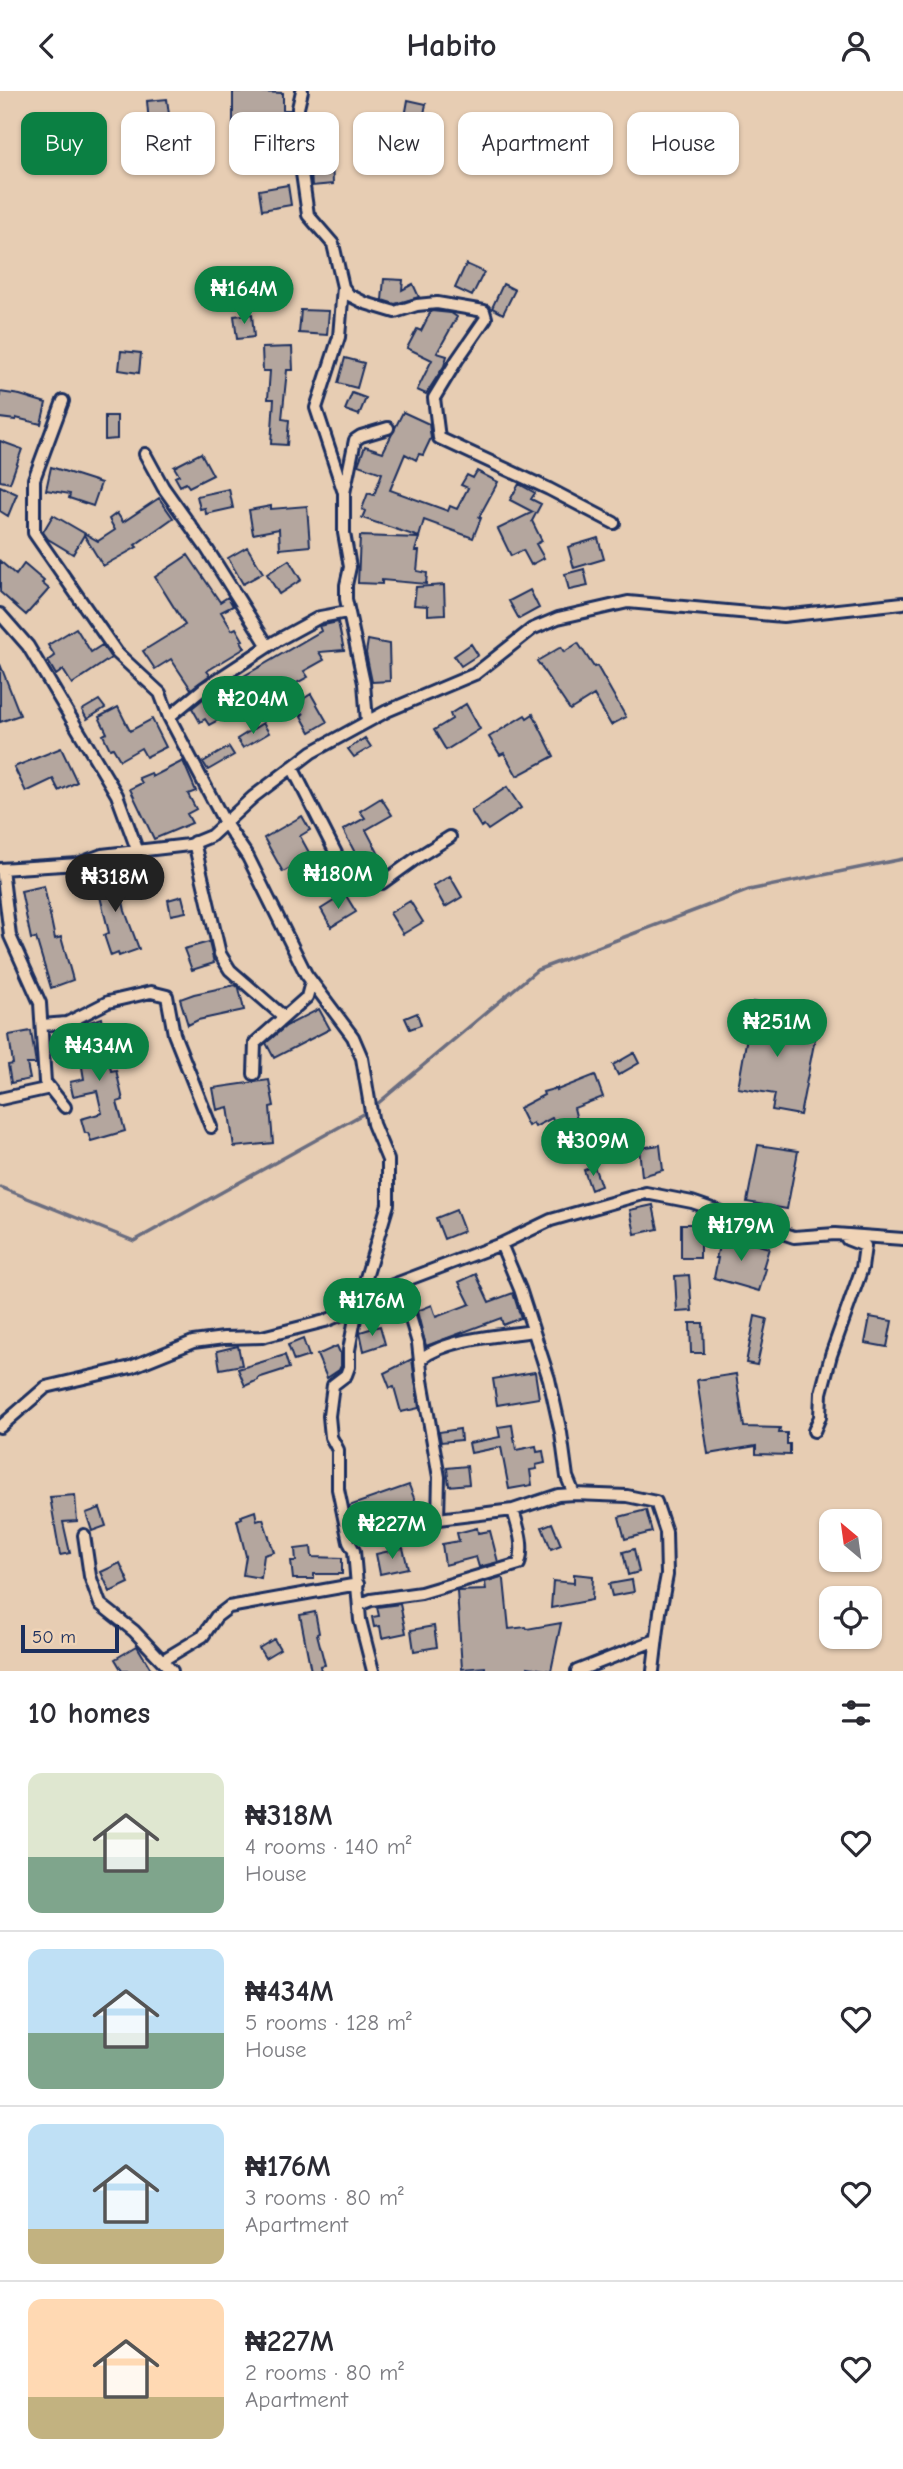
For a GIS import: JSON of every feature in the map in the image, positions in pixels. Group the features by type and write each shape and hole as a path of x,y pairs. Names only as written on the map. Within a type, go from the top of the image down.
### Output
{"street":[{"path":"302,91 298,108 298,145 303,193 308,215 333,244 343,287 339,337 316,408 344,493"},
{"path":"343,287 349,295 365,303 395,312 417,305 437,303 484,311 486,318 434,398 439,438 549,489 614,523"},
{"path":"63,401 34,479 34,533 117,653 160,693 169,717 225,823 248,857 312,982 353,1037 362,1058 373,1124 388,1160 388,1204 356,1308 346,1375 333,1385 329,1416 331,1437 338,1450 338,1489 349,1542 354,1552 360,1620 373,1671"},
{"path":"367,722 364,683 347,612 346,585 349,567 344,533 344,493 355,440 388,428"},
{"path":"145,454 163,487 208,549 268,646"},
{"path":"65,1107 45,1082 40,1003 10,936 1,869 78,864 102,855 138,852 194,842 211,836 312,752 367,722 475,674 532,629 558,618 628,602 783,617 903,603"},
{"path":"169,717 203,689 268,646 320,617 347,612"},
{"path":"0,614 28,646 117,795 138,852"},
{"path":"292,767 349,879 382,883 418,856 450,837"},
{"path":"194,842 220,954 230,970 284,1017"},
{"path":"254,1074 255,1043 307,997 312,982"},
{"path":"42,1025 67,1023 108,1002 151,992 167,996 174,1034 211,1127"},
{"path":"0,1099 50,1088"},
{"path":"0,1427 46,1387 131,1367 193,1342 262,1337 325,1321 356,1308 393,1285 501,1244 551,1220 646,1193 692,1202 794,1237 835,1234 903,1239"},
{"path":"814,1431 820,1417 821,1393 831,1355 862,1268 865,1246 835,1234"},
{"path":"501,1244 520,1289 549,1379 567,1477 574,1494"},
{"path":"393,1285 408,1310 421,1359 422,1380 439,1477 438,1519 513,1510 558,1495 627,1496 656,1502 666,1532 667,1575 653,1671"},
{"path":"421,1359 429,1352 449,1346 533,1331"},
{"path":"359,1605 371,1600 421,1593 519,1564 522,1554 520,1533 513,1510"},
{"path":"84,1535 90,1576 100,1604 134,1631 172,1671"},
{"path":"163,1660 203,1636 216,1617 229,1607 358,1584"},
{"path":"577,1671 656,1640"}],"building":[{"path":"233,91 283,93 283,110 290,110 290,112 233,112"},
{"path":"167,99 169,112 148,112 147,101"},
{"path":"408,100 426,104 424,112 406,112"},
{"path":"311,175 333,175 333,184 312,186"},
{"path":"288,185 291,205 262,210 259,190"},
{"path":"466,264 484,272 472,296 455,288"},
{"path":"384,279 403,280 402,290 413,284 419,297 395,304 382,300"},
{"path":"503,284 515,290 503,314 492,308"},
{"path":"301,310 329,311 327,335 299,333"},
{"path":"431,311 451,313 457,317 437,353 447,356 444,366 426,394 417,390 432,360 407,348 417,329 421,331"},
{"path":"252,314 254,337 237,339 234,316"},
{"path":"292,347 293,370 287,370 282,419 289,420 287,445 271,444 274,399 268,399 270,371 263,371 262,348"},
{"path":"121,351 141,353 139,373 119,370"},
{"path":"345,358 364,363 357,388 338,383"},
{"path":"0,392 46,403 41,424 16,418 0,418"},
{"path":"352,393 366,398 359,415 345,410"},
{"path":"403,412 429,424 431,438 423,455 419,454 416,460 405,454 390,490 448,511 450,506 457,509 468,488 461,485 467,475 473,478 477,471 498,482 479,517 481,518 473,538 424,520 419,537 362,518 365,511 362,509 368,493 374,495 382,473 358,465 365,446 383,452"},
{"path":"105,416 117,416 117,439 105,440"},
{"path":"0,441 22,449 10,483 0,481"},
{"path":"201,453 213,475 189,487 186,483 180,486 175,477 179,475 174,467"},
{"path":"51,467 101,483 93,506 69,498 70,494 46,490"},
{"path":"519,484 535,493 531,499 541,504 532,521 542,541 536,544 544,558 531,565 523,550 511,556 498,529 533,512 510,500"},
{"path":"0,486 17,494 8,516 0,511"},
{"path":"229,489 233,508 206,514 205,508 200,509 197,496"},
{"path":"159,498 173,518 135,545 137,547 103,566 84,535 73,554 48,539 43,532 53,515 98,541 115,530 109,519 117,513 123,522"},
{"path":"271,506 271,509 307,506 310,546 280,549 279,529 253,534 249,510"},
{"path":"360,536 419,538 415,551 419,551 417,571 427,573 426,584 382,580 382,584 358,583"},
{"path":"598,538 604,559 574,568 568,547"},
{"path":"247,547 263,573 243,584 228,558"},
{"path":"188,555 220,602 228,597 233,606 221,612 232,630 236,628 245,648 207,671 210,675 191,689 171,659 155,669 143,651 185,625 155,577"},
{"path":"289,560 301,580 279,594 267,574"},
{"path":"0,561 16,575 24,564 44,581 42,583 49,589 26,615 0,592"},
{"path":"584,569 588,586 569,590 565,574"},
{"path":"444,585 445,614 428,615 428,606 414,605 416,587"},
{"path":"530,590 539,608 519,619 509,601"},
{"path":"338,622 344,650 319,652 324,660 304,671 308,677 234,717 231,713 209,725 205,719 200,722 192,708 208,695 218,689 225,702 248,690 244,676 321,631 319,626"},
{"path":"76,628 91,652 102,645 111,658 72,684 63,670 56,675 48,661 55,656 48,645"},
{"path":"368,640 389,644 390,681 372,682 366,653"},
{"path":"578,643 594,667 597,666 626,717 611,725 594,695 570,710 537,661 561,647 564,652"},
{"path":"471,644 478,655 461,666 454,656"},
{"path":"0,664 20,715 0,722"},
{"path":"311,694 327,722 310,732 301,716 304,713 300,715 294,705"},
{"path":"99,700 105,708 87,719 82,710"},
{"path":"466,704 480,729 446,750 434,730 452,719 450,714"},
{"path":"118,707 130,731 152,719 166,747 146,757 141,748 120,760 103,735 107,733 99,717"},
{"path":"533,714 554,756 517,776 504,753 500,755 489,737 525,715 527,718"},
{"path":"263,723 269,733 243,748 237,739"},
{"path":"365,738 371,747 354,757 348,749"},
{"path":"229,747 234,755 208,770 203,762"},
{"path":"61,748 77,782 59,791 53,779 26,792 14,767"},
{"path":"183,761 196,791 188,794 196,809 187,814 192,823 154,839 130,789 142,783 139,778 151,773 152,777"},
{"path":"507,787 521,808 488,830 484,825 481,827 471,811"},
{"path":"381,798 392,815 366,830 382,860 364,870 343,830 365,818 360,811"},
{"path":"302,816 310,830 300,836 311,856 283,872 264,838"},
{"path":"116,867 125,911 139,949 111,956 104,935 109,933 94,872"},
{"path":"450,876 462,897 445,907 433,886"},
{"path":"44,886 55,939 61,937 73,980 51,988 36,938 31,939 21,891"},
{"path":"345,894 356,912 331,927 321,909"},
{"path":"182,896 186,912 171,915 168,900"},
{"path":"410,901 423,922 403,934 390,913"},
{"path":"209,942 214,963 192,970 184,949"},
{"path":"235,985 239,988 244,1010 198,1020 188,1025 180,999"},
{"path":"753,1002 775,1006 773,1020 817,1028 800,1115 772,1110 775,1094 738,1088"},
{"path":"319,1009 330,1029 274,1058 266,1043 286,1026"},
{"path":"417,1013 421,1025 410,1029 405,1018"},
{"path":"102,1018 111,1071 116,1070 123,1100 117,1102 125,1131 91,1141 88,1133 85,1133 81,1119 102,1113 97,1091 73,1096 70,1082 84,1079 80,1055 85,1055 80,1025"},
{"path":"31,1031 36,1064 27,1064 30,1079 11,1083 8,1065 13,1064 9,1035"},
{"path":"634,1053 639,1063 618,1075 613,1065"},
{"path":"595,1075 603,1097 574,1108 579,1128 572,1131 573,1134 560,1139 552,1118 535,1127 533,1123 528,1126 519,1108 544,1095 543,1092 557,1090"},
{"path":"269,1080 274,1106 270,1107 273,1143 234,1147 228,1107 217,1110 213,1088"},
{"path":"660,1145 663,1170 642,1176 639,1148"},
{"path":"758,1145 798,1151 787,1209 747,1202"},
{"path":"594,1166 601,1186 591,1190 584,1170"},
{"path":"653,1205 658,1229 635,1234 630,1210"},
{"path":"456,1210 464,1231 444,1239 436,1218"},
{"path":"681,1224 700,1224 700,1258 681,1258"},
{"path":"722,1235 769,1248 759,1291 714,1278"},
{"path":"476,1274 489,1302 513,1293 521,1318 503,1325 501,1318 426,1346 417,1311 432,1305 436,1317 470,1304 459,1282"},
{"path":"689,1275 692,1311 677,1312 675,1276"},
{"path":"755,1316 767,1319 757,1365 746,1363"},
{"path":"870,1317 892,1321 887,1347 865,1343"},
{"path":"690,1323 703,1323 704,1353 691,1353"},
{"path":"380,1326 385,1344 364,1351 360,1332"},
{"path":"303,1339 309,1356 294,1361 288,1345"},
{"path":"238,1346 242,1365 220,1369 217,1351"},
{"path":"337,1346 341,1355 341,1366 327,1378 317,1355"},
{"path":"285,1355 289,1368 258,1378 245,1386 238,1369"},
{"path":"412,1359 419,1408 401,1412 394,1387 390,1388 384,1373"},
{"path":"535,1372 539,1398 497,1405 493,1379"},
{"path":"736,1374 744,1427 780,1428 779,1433 787,1433 790,1455 756,1454 756,1446 708,1454 697,1380"},
{"path":"512,1425 516,1450 536,1446 537,1452 543,1451 545,1463 530,1470 532,1485 509,1489 501,1447 471,1453 469,1443 500,1437 498,1427"},
{"path":"460,1429 461,1440 441,1442 439,1432"},
{"path":"467,1466 469,1484 449,1486 447,1468"},
{"path":"409,1485 417,1506 357,1526 349,1506"},
{"path":"75,1495 77,1521 63,1522 70,1553 60,1555 50,1497"},
{"path":"100,1508 106,1526 92,1531 86,1513"},
{"path":"646,1510 652,1532 625,1539 619,1517"},
{"path":"255,1511 257,1521 263,1519 274,1552 264,1555 261,1578 243,1575 246,1556 237,1520"},
{"path":"552,1523 561,1545 551,1549 542,1527"},
{"path":"477,1528 478,1533 490,1531 498,1562 479,1567 476,1557 445,1565 442,1544 459,1541 457,1533"},
{"path":"311,1547 312,1557 342,1558 342,1574 314,1574 314,1579 293,1579 291,1561 296,1561 295,1549"},
{"path":"403,1548 408,1568 380,1574 376,1554"},
{"path":"634,1549 639,1572 628,1575 623,1552"},
{"path":"120,1563 129,1583 110,1592 101,1572"},
{"path":"574,1574 593,1576 592,1600 551,1608 553,1581 574,1583"},
{"path":"501,1577 504,1580 509,1629 561,1623 551,1671 528,1667 525,1671 485,1671 485,1667 462,1669 457,1591 486,1590 485,1582"},
{"path":"632,1580 634,1592 612,1596 609,1584"},
{"path":"400,1604 406,1633 382,1638 380,1626 374,1627 372,1617 379,1616 377,1607"},
{"path":"315,1612 317,1634 325,1665 320,1666 321,1671 311,1671 300,1615"},
{"path":"434,1626 437,1647 414,1651 411,1630"},
{"path":"274,1639 280,1649 265,1658 259,1648"},
{"path":"137,1646 152,1671 122,1671 115,1659"}],"waterway":[{"path":"0,1187 134,1241 370,1110 537,970 749,890 903,859"}]}
